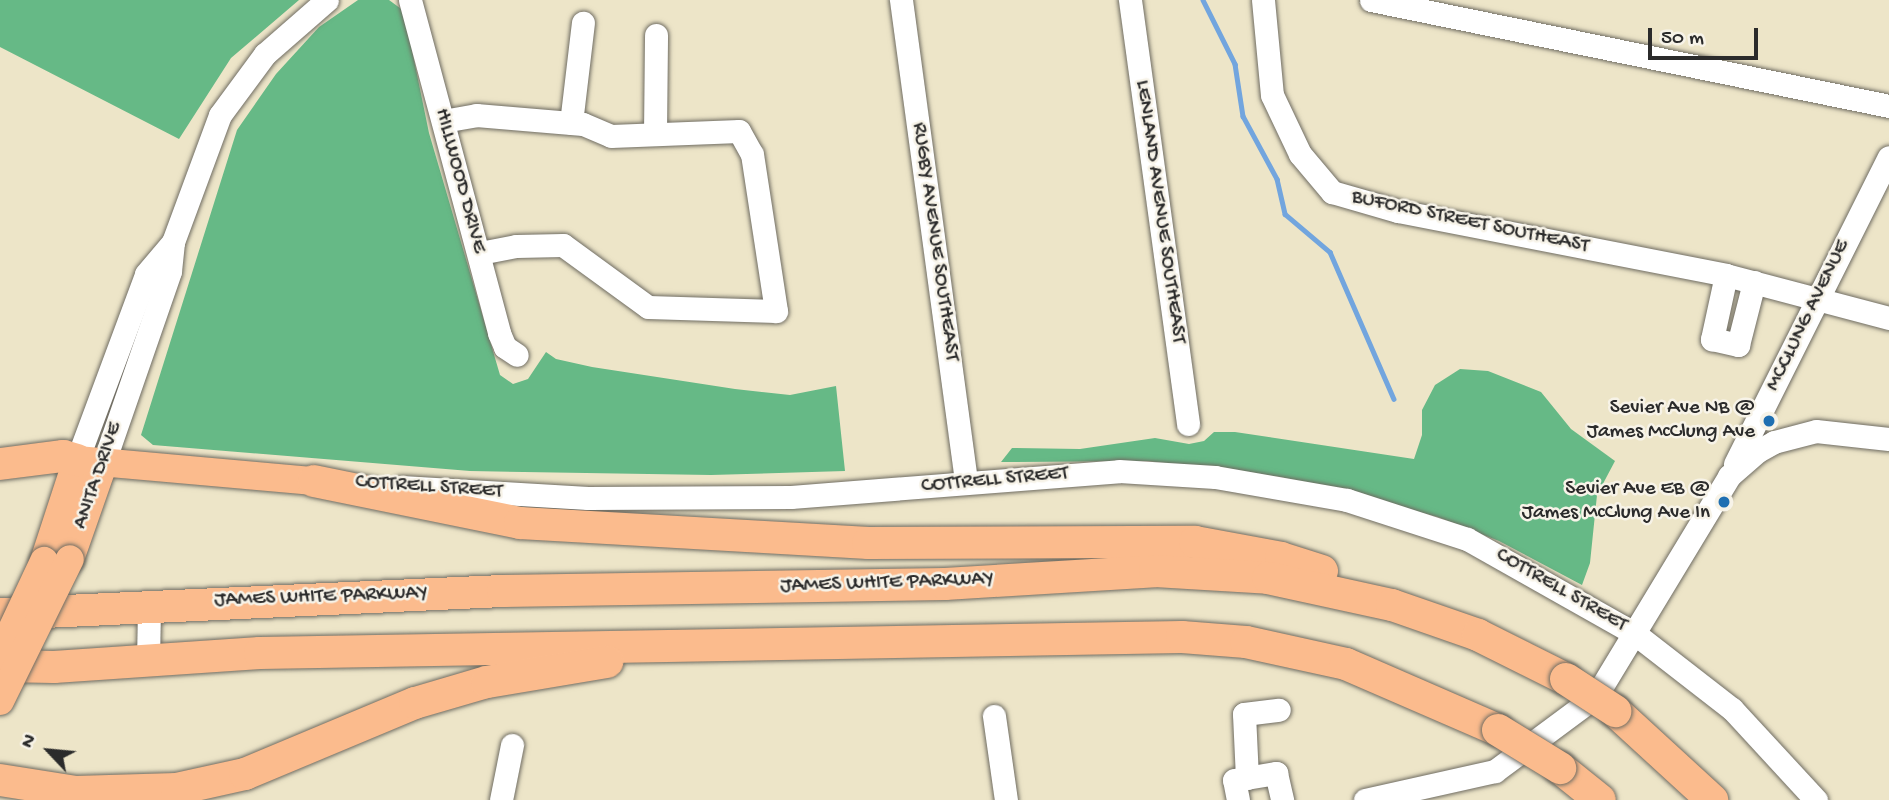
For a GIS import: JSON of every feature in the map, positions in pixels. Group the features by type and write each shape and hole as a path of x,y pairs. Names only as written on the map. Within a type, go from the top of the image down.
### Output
{"highway":[{"path":"0,464 63,456 90,461"},
{"path":"314,481 520,523 666,534 868,543 1195,542 1281,558 1381,590 1478,635"},
{"name":"JAMES WHITE PARKWAY","path":"0,614 503,591 945,584 1155,570 1268,578 1392,605 1478,635 1566,679 1615,711 1712,800"},
{"path":"0,666 54,667 260,653 1129,635 1246,642 1383,676 1498,730 1560,768 1600,800"},
{"path":"0,780 76,792 177,789 246,774 338,732 487,682 713,644"}],"main road":[{"name":"COTTRELL STREET","path":"90,461 314,481"},
{"name":"ANITA DRIVE","path":"0,701 57,560 90,461"},
{"name":"ANITA DRIVE","path":"0,655 57,560"}],"street":[{"name":"ANITA DRIVE","path":"90,461 146,274 173,242 212,135 241,82 265,54 327,0"},
{"name":"HILLWOOD DRIVE","path":"410,0 499,333 505,347 517,355"},
{"name":"RUGBY AVENUE SOUTHEAST","path":"901,0 966,484"},
{"name":"LENLAND AVENUE SOUTHEAST","path":"1130,0 1188,424"},
{"name":"BUFORD STREET SOUTHEAST","path":"1263,0 1272,95 1300,154 1332,192 1398,212 1726,275 1889,318"},
{"path":"1371,0 1889,106"},
{"path":"571,123 583,23"},
{"path":"654,134 656,35"},
{"path":"443,121 476,115 571,123 611,136 739,131 752,154 776,311 648,307 564,246 516,246 479,253"},
{"name":"MCCLUNG AVENUE","path":"1729,477 1815,299 1889,157"},
{"path":"1726,275 1712,338 1738,345 1754,282"},
{"path":"1365,800 1495,771 1596,696 1729,477 1758,452 1797,435 1838,430 1889,439"},
{"name":"COTTRELL STREET","path":"314,481 588,498 791,497 1119,471 1215,477 1346,500 1467,539 1634,633 1732,709 1816,800"},
{"path":"148,661 149,608"},
{"path":"1247,778 1244,714 1279,710"},
{"path":"994,716 1006,800"},
{"path":"501,800 512,745"},
{"path":"1238,800 1234,780 1276,773 1282,800"}],"green space":[{"path":"0,0 299,0 231,58 179,139 0,47"},
{"path":"358,0 389,0 404,11 429,133 500,375 513,384 528,379 546,352 556,359 592,367 735,389 790,395 836,386 845,471 711,475 470,471 153,445 141,435 237,130 276,74 319,27"},
{"path":"1460,369 1488,371 1541,392 1571,429 1615,461 1597,495 1590,563 1582,585 1499,541 1438,517 1281,477 1148,461 1001,462 1012,448 1080,449 1155,438 1189,444 1204,441 1214,432 1235,432 1414,459 1422,435 1422,410 1435,385"}],"waterway":[{"path":"1203,0 1235,64 1243,116 1277,179 1285,214 1330,252 1394,399"}],"place":[{"name":"Sevier Ave NB @ James McClung Ave","path":"1769,421"},
{"name":"Sevier Ave EB @ James McClung Ave In","path":"1724,502"}]}
